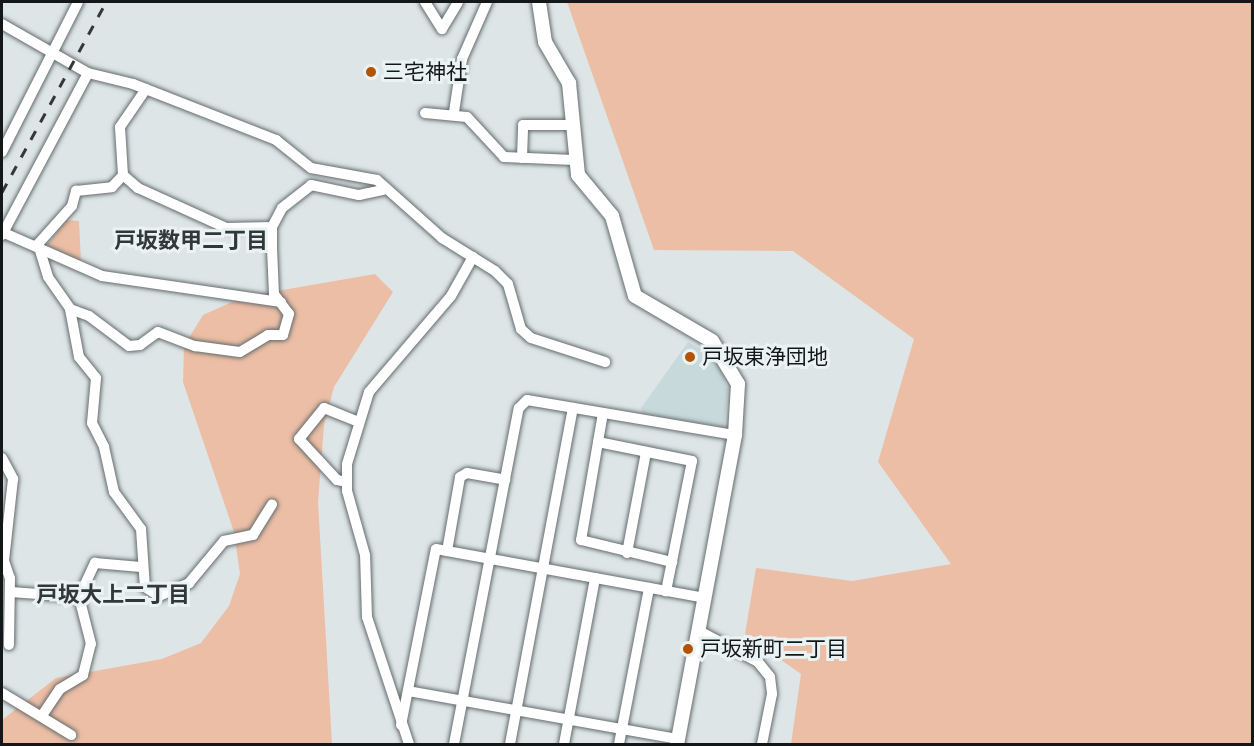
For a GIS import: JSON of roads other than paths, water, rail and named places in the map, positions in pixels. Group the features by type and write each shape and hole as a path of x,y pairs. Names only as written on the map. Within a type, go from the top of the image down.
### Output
{"street":[{"path":"2,152 78,2"},
{"path":"425,2 442,29 458,2"},
{"path":"454,112 462,59 487,2"},
{"path":"408,691 678,742 735,435 738,384 733,368 712,341 635,296 612,216 578,175 574,160 569,83 545,42 539,2"},
{"path":"2,24 51,54 88,73 146,89 276,140 311,168 373,178 383,190 508,284 521,329 531,338 605,362"},
{"path":"88,73 2,233 38,244 102,276 281,302"},
{"path":"146,89 120,127 123,175 138,188 226,228 272,227"},
{"path":"424,113 454,112 467,117 504,157 574,160"},
{"path":"522,158 524,125 572,125"},
{"path":"38,244 72,206 76,191 112,187 123,175"},
{"path":"70,309 80,310 129,346 140,345 158,332 195,346 240,352 268,335 288,332 289,314 274,294 272,227 301,188 359,195 383,190"},
{"path":"38,244 48,277 70,309 79,357 96,378 92,423 104,447 114,492 141,529 141,578 152,594 189,583 224,541 253,535 272,504"},
{"path":"409,744 367,617 365,555 347,482 356,421 369,392 451,296 473,257"},
{"path":"454,744 519,408 527,400 735,435"},
{"path":"347,482 337,480 299,439 300,431 324,408 356,421"},
{"path":"510,744 573,408"},
{"path":"603,413 581,540 627,553 672,562"},
{"path":"598,442 692,461 666,591"},
{"path":"627,553 646,452"},
{"path":"2,458 13,479 3,561 11,592 9,645"},
{"path":"447,551 460,477 466,473 505,480"},
{"path":"401,725 436,549 705,598"},
{"path":"43,714 60,689 83,675 91,644 79,597 95,563 141,567"},
{"path":"564,744 595,578"},
{"path":"620,744 649,588"},
{"path":"11,592 79,597"},
{"path":"699,631 758,662 770,677 772,694 762,744"},
{"path":"2,693 43,714 71,735"}],"railway":[{"path":"2,192 106,2"}],"place":[{"name":"三宅神社","path":"371,72"},
{"name":"戸坂東浄団地","path":"690,357"},
{"name":"戸坂新町二丁目","path":"688,649"}],"district":[{"name":"戸坂数甲二丁目","path":"191,241"},
{"name":"戸坂大上二丁目","path":"113,595"}]}
